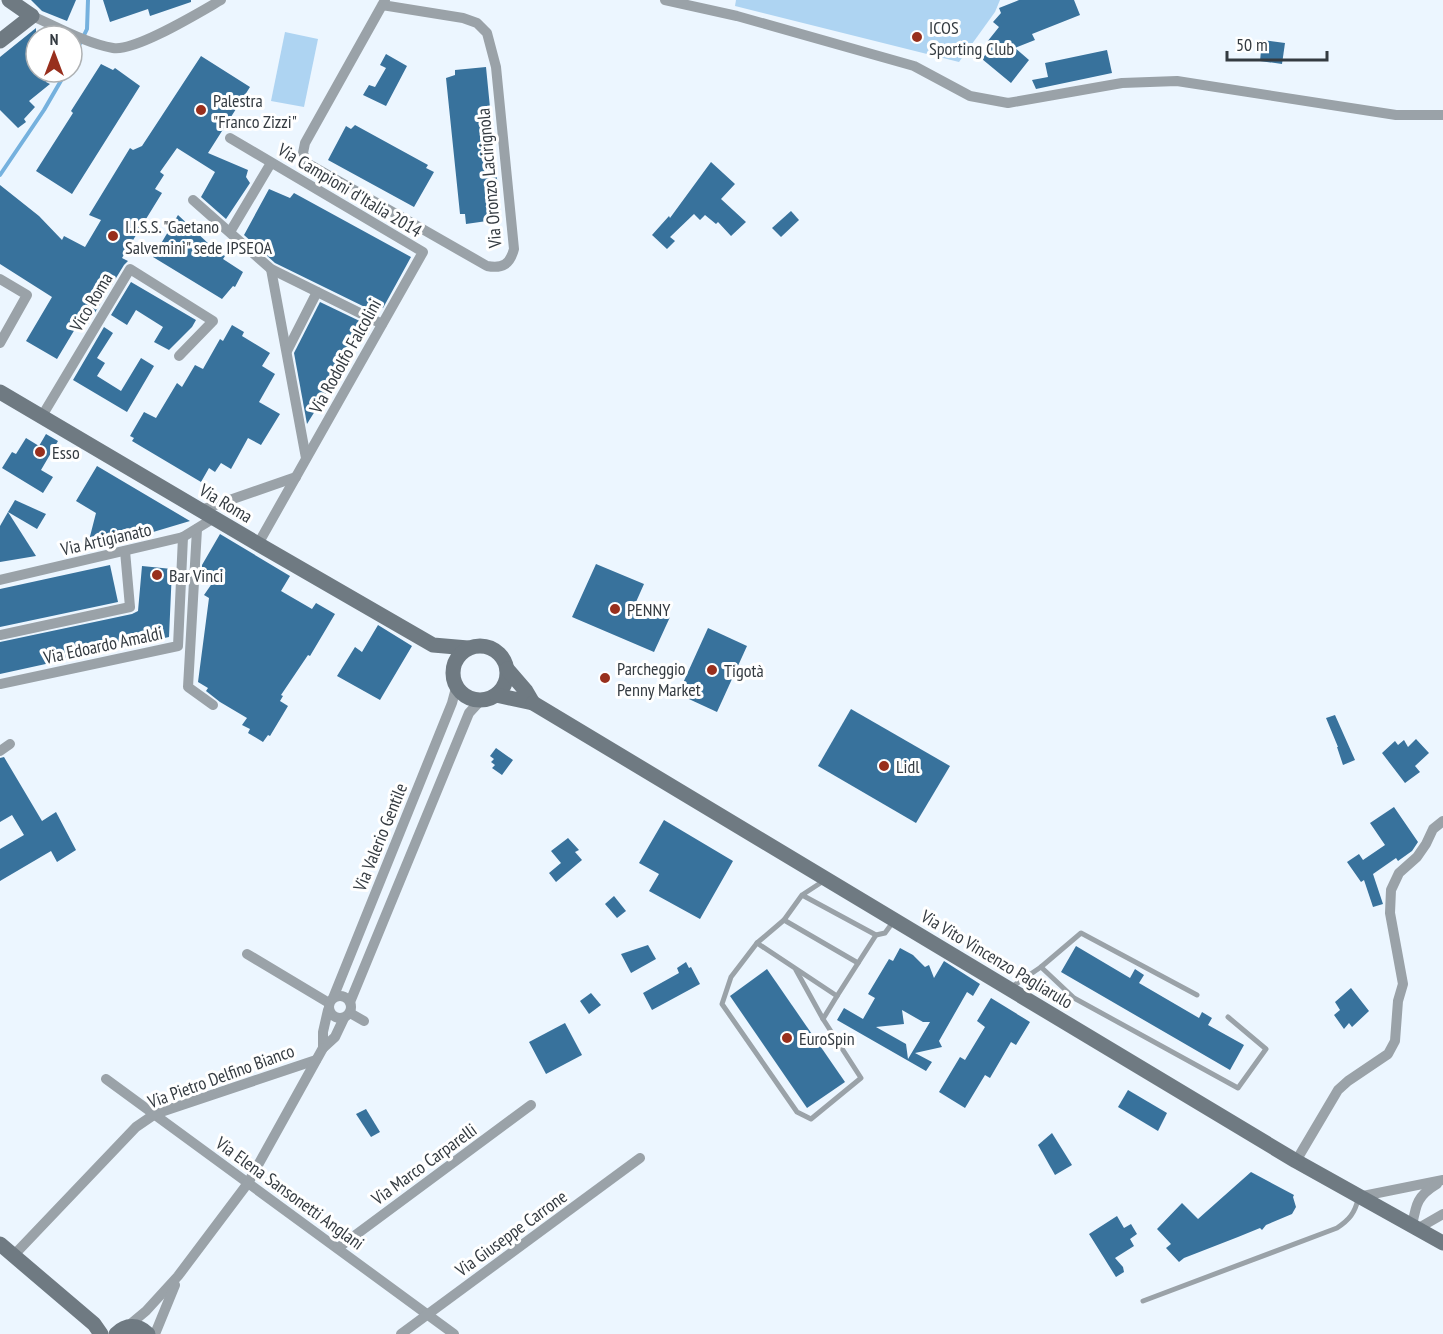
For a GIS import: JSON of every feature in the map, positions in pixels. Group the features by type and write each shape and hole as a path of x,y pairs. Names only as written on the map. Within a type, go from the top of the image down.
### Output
{"street":[{"path":"9,0 32,16 84,39 115,49 148,40 205,3 221,0"},
{"path":"665,0 737,16 914,66 970,96 1008,103 1122,83 1177,81 1396,115 1443,115"},
{"name":"Via Oronzo Lacirignola","path":"383,3 463,18 477,23 487,33 496,66 514,249 506,265 487,266 307,163 303,153 305,143 383,3"},
{"path":"0,41 32,16"},
{"name":"Via Campioni d'Italia 2014","path":"230,138 423,252"},
{"path":"230,232 271,163"},
{"path":"193,200 271,269 382,324"},
{"name":"Via Rodolfo Falcolini","path":"258,544 423,252"},
{"name":"Vico Roma","path":"42,416 130,269 213,321 178,356"},
{"path":"271,269 306,458"},
{"path":"0,279 27,295 0,343"},
{"path":"287,351 317,292"},
{"name":"Via Roma","path":"0,392 434,645 452,670"},
{"path":"207,514 296,477"},
{"name":"Via Artigianato","path":"0,580 183,537 197,529 207,514"},
{"path":"197,529 188,687 213,705"},
{"name":"Via Edoardo Amaldi","path":"0,684 178,646 183,537"},
{"path":"0,635 130,607 125,551"},
{"name":"Via Roma","path":"434,645 468,648"},
{"path":"477,646 495,650 501,656 507,669 506,681 496,695 480,701 463,695 456,688 452,670 455,661 468,648 477,646"},
{"name":"Via Vito Vincenzo Pagliarulo","path":"507,669 533,703"},
{"name":"Via Valerio Gentile","path":"323,1048 323,1032 330,1004 452,703 456,688"},
{"name":"Via Vito Vincenzo Pagliarulo","path":"496,695 533,703 1296,1161 1443,1243"},
{"name":"Via Valerio Gentile","path":"122,1330 146,1311 178,1276 248,1183 323,1048 335,1037 348,1011 469,713 480,701"},
{"path":"0,751 10,744"},
{"path":"1296,1161 1338,1090 1388,1054 1395,1041 1398,1001 1403,984 1390,913 1391,890 1399,873 1417,857 1433,829 1443,821"},
{"path":"247,954 330,1004 333,1017 348,1011"},
{"path":"330,1004 341,996 348,1011 364,1021"},
{"name":"Via Pietro Delfino Bianco","path":"14,1256 136,1127 155,1114 316,1060"},
{"name":"Via Elena Sansonetti Anglani","path":"106,1079 454,1334"},
{"name":"Via Marco Carparelli","path":"338,1248 531,1105"},
{"name":"Via Giuseppe Carrone","path":"401,1334 640,1158"},
{"path":"1358,1197 1442,1180"},
{"path":"1414,1228 1416,1205 1423,1193 1442,1180"},
{"path":"1414,1228 1443,1214"},
{"path":"0,1244 98,1329 141,1328 148,1334"},
{"name":"Via Valerio Gentile","path":"155,1334 178,1276"}],"lane":[{"path":"795,969 823,1019 861,1078 811,1119 796,1112 722,1004 731,977 757,944 784,920 802,895 827,879"},
{"path":"802,895 876,935 885,933 894,920"},
{"path":"784,920 858,963"},
{"path":"1009,988 1041,967 1081,933 1197,995"},
{"path":"823,1019 876,935"},
{"path":"757,944 837,996"},
{"path":"1041,967 1074,998 1238,1088 1266,1048 1228,1017"},
{"path":"1143,1301 1337,1228 1350,1219 1358,1197"}],"shaded area":[{"name":"ICOS Sporting Club","path":"736,0 1000,0 995,12 959,62 735,6"},
{"path":"285,32 318,39 304,107 271,101"}],"building":[{"path":"31,0 76,0 67,21 42,11"},
{"path":"103,0 191,0 191,2 150,16 148,9 110,22"},
{"path":"1019,0 1074,0 1080,15 1032,34 1035,40 1015,48 1029,60 1011,83 982,59 992,46 987,42 999,27 993,22 1001,13 999,8"},
{"path":"24,38 24,84 50,84 29,101 35,107 24,119 26,122 18,128 0,110 0,57"},
{"path":"1262,40 1285,43 1282,64 1260,61"},
{"path":"1107,50 1112,73 1036,89 1032,80 1048,77 1045,63"},
{"path":"386,54 407,66 386,106 363,95 369,85 375,87 386,68 380,65"},
{"path":"201,56 250,87 208,153 248,170 246,177 250,183 226,219 201,197 215,172 177,148 160,172 164,175 155,189 162,193 122,258 128,261 88,324 81,319 57,359 26,341 52,297 0,264 0,185 39,216 62,240 64,236 85,247 101,220 89,215 130,148 133,150 142,146"},
{"path":"101,64 113,70 115,68 140,86 72,194 36,171"},
{"path":"486,67 501,219 466,224 465,214 460,214 446,78 455,75 455,70"},
{"path":"355,125 428,165 426,168 434,172 414,207 328,160 346,126 351,129"},
{"path":"711,162 735,184 721,199 746,222 731,236 718,222 716,224 705,215 700,220 694,214 670,237 675,241 667,249 652,235 669,216 670,218"},
{"path":"269,189 290,198 294,193 411,257 383,308 379,306 375,312 275,263 244,235"},
{"path":"791,211 799,220 781,237 772,228"},
{"path":"178,215 211,246 219,250 218,252 225,256 223,259 243,272 235,287 233,286 222,299 153,257"},
{"path":"131,282 196,320 169,350 154,342 163,327 136,310 127,325 111,315"},
{"path":"320,302 368,325 307,424 294,353"},
{"path":"232,325 244,332 242,336 270,353 262,366 275,374 259,402 280,414 261,445 248,438 231,469 221,463 215,472 209,468 201,482 132,441 134,438 130,436 144,412 156,418 177,383 182,387 195,365 203,369 220,339 223,341"},
{"path":"104,327 113,333 97,358 105,363 97,376 121,391 141,358 154,366 127,412 73,380"},
{"path":"46,434 58,441 41,470 53,477 43,493 2,468 12,452 16,454 26,438 39,446"},
{"path":"97,466 190,521 113,544 87,548 96,513 76,501"},
{"path":"15,500 46,514 37,529 8,512"},
{"path":"8,512 36,556 0,562 0,526"},
{"path":"220,534 290,576 281,591 312,609 316,603 335,614 310,656 308,655 281,695 283,696 280,701 288,706 270,736 268,735 263,742 248,733 250,729 242,725 247,718 220,702 206,691 208,688 198,682 209,598 204,595 213,582 205,577 207,574 202,571 202,565"},
{"name":"PENNY","path":"596,564 644,584 636,602 670,617 654,652 572,617"},
{"path":"110,565 118,602 0,627 0,589"},
{"path":"142,566 172,569 169,637 0,674 0,642 138,611"},
{"path":"378,625 412,646 380,700 337,676 355,647 362,652"},
{"name":"Tigotà","path":"708,628 747,646 717,712 678,694"},
{"name":"Lidl","path":"851,709 950,766 916,823 818,766"},
{"path":"1335,715 1355,760 1343,765 1326,718"},
{"path":"1416,739 1429,753 1415,766 1420,772 1405,783 1382,753 1395,741 1398,745 1404,740 1408,747"},
{"path":"496,748 513,760 502,775 492,768 495,765 491,762 494,759 490,756"},
{"path":"4,757 42,821 56,812 76,850 57,862 51,851 0,881 0,849 24,835 12,815 0,822 0,758"},
{"path":"1394,807 1418,842 1412,851 1398,861 1396,858 1373,874 1383,904 1373,907 1364,880 1361,882 1347,862 1359,854 1363,860 1385,845 1370,823"},
{"path":"664,820 733,861 700,919 649,891 659,874 639,863"},
{"path":"568,838 579,850 575,852 582,860 556,882 549,873 561,863 551,851"},
{"path":"614,896 626,911 617,918 605,904"},
{"path":"648,945 656,959 631,973 621,954"},
{"path":"1076,946 1130,978 1135,969 1144,975 1139,983 1199,1018 1202,1012 1212,1018 1208,1025 1244,1045 1230,1070 1061,972"},
{"path":"900,948 913,955 925,967 929,965 934,978 944,961 980,984 973,996 967,992 939,1041 942,1047 915,1053 932,1062 926,1071 837,1020 844,1008 863,1019 875,998 868,994 889,959 893,961","holes":["902,1010 923,1022 930,1022 908,1059 906,1044 876,1027 904,1024"]},
{"path":"686,962 700,984 652,1010 643,993 679,973 677,968"},
{"name":"EuroSpin","path":"767,969 845,1082 807,1108 730,996"},
{"path":"1351,988 1369,1011 1352,1027 1349,1023 1344,1029 1334,1015 1340,1010 1335,1002"},
{"path":"591,993 601,1005 589,1014 580,1001"},
{"path":"991,998 1030,1022 1016,1045 1011,1042 990,1078 985,1075 965,1108 939,1092 960,1057 965,1060 985,1027 977,1021"},
{"path":"565,1023 582,1055 546,1074 529,1042"},
{"path":"1128,1090 1167,1113 1158,1131 1118,1107"},
{"path":"366,1109 380,1132 371,1137 356,1114"},
{"path":"1052,1133 1072,1165 1055,1175 1038,1145"},
{"path":"1251,1172 1294,1195 1296,1207 1292,1214 1266,1225 1262,1230 1260,1228 1179,1262 1166,1248 1171,1244 1157,1229 1182,1203 1198,1219"},
{"path":"1117,1216 1124,1228 1131,1224 1137,1234 1130,1239 1134,1246 1115,1258 1123,1267 1124,1272 1116,1277 1089,1234"}],"waterway":[{"path":"84,35 87,29 88,0"},
{"path":"0,175 59,84"}],"place":[{"name":"ICOS Sporting Club","path":"917,37"},
{"name":"Palestra \"Franco Zizzi\"","path":"201,110"},
{"name":"I.I.S.S. \"Gaetano Salvemini\" sede IPSEOA","path":"113,236"},
{"name":"Esso","path":"40,452"},
{"name":"Bar Vinci","path":"157,575"},
{"name":"PENNY","path":"615,609"},
{"name":"Tigotà","path":"712,670"},
{"name":"Parcheggio Penny Market","path":"605,678"},
{"name":"Lidl","path":"884,766"},
{"name":"EuroSpin","path":"787,1038"}]}
